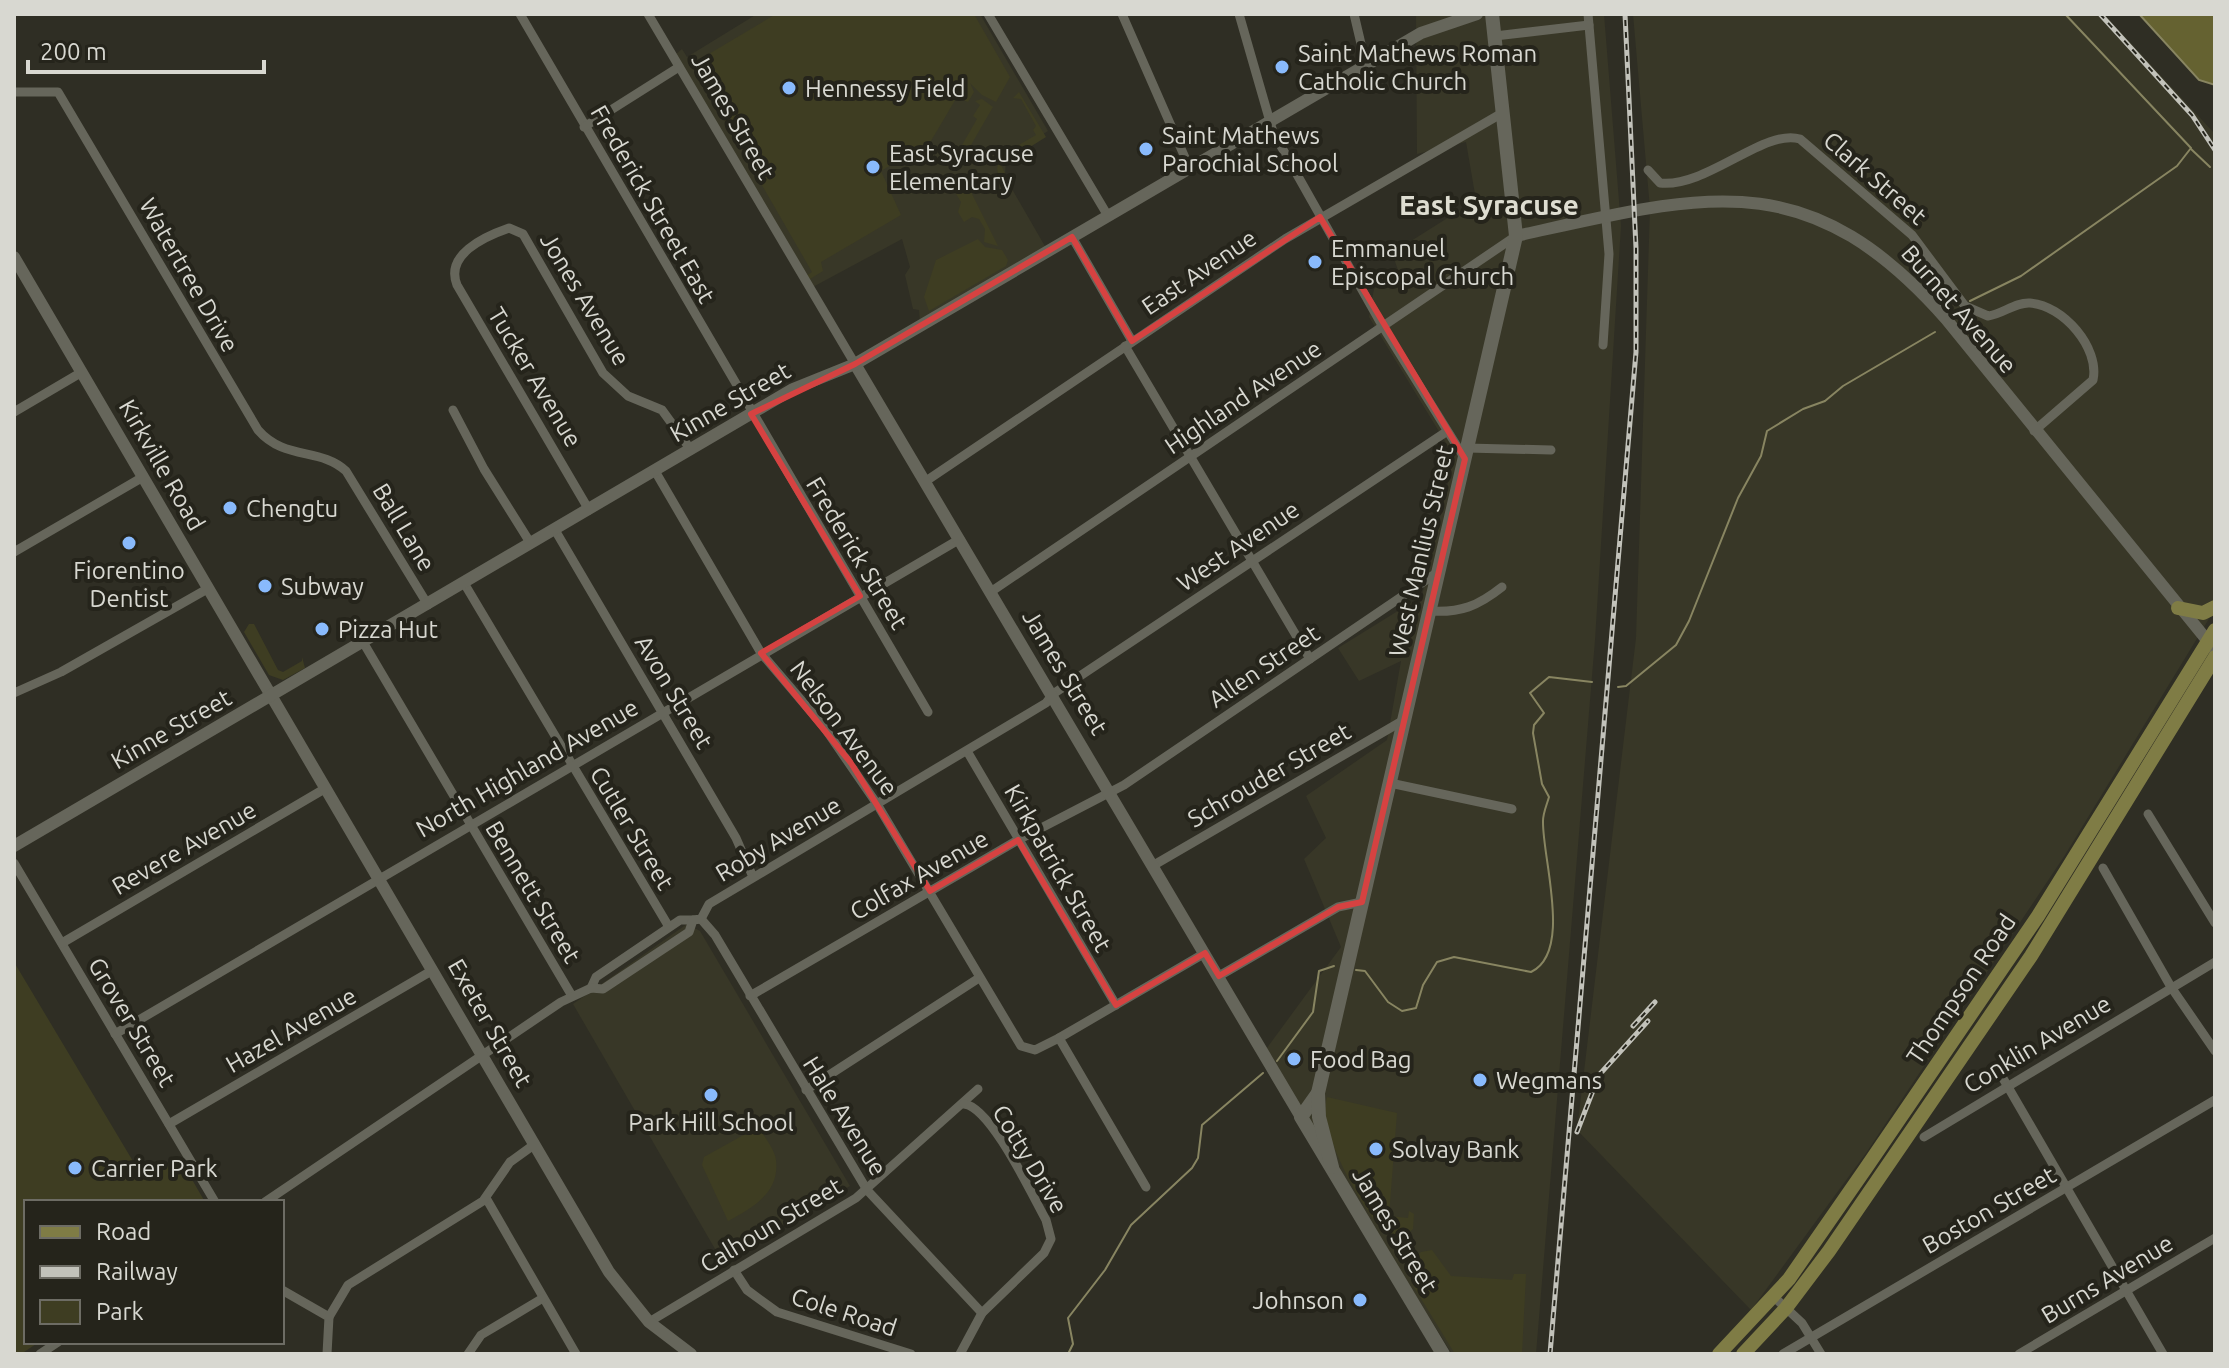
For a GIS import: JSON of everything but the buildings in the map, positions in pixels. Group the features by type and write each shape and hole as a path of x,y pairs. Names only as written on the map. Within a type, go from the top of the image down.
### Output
{"main road":[{"name":"West Manlius Street","path":"1332,1167 1319,1117 1318,1093 1516,236 1492,14"},
{"path":"2178,608 2203,613 2215,607"},
{"name":"Thompson Road","path":"1719,1354 1774,1297 2038,916 2213,641"},
{"name":"Thompson Road","path":"1743,1354 1786,1308 1829,1251 2031,956 2215,657"},
{"name":"West Manlius Street","path":"1301,1117 1318,1093"},
{"name":"James Street","path":"1301,1117 1443,1354"}],"street":[{"name":"Frederick Street East","path":"520,14 751,414"},
{"name":"James Street","path":"648,14 1301,1117"},
{"path":"988,14 1108,216"},
{"path":"1122,14 1190,169"},
{"path":"1239,14 1268,123 1446,432 1466,453 1551,450"},
{"path":"1354,14 1366,65"},
{"name":"Kinne Street","path":"14,846 751,414 806,383 855,364 1421,33 1477,14"},
{"path":"1495,36 1588,19 1609,254 1603,345"},
{"path":"584,127 679,67"},
{"name":"Watertree Drive","path":"14,92 58,92 249,417 266,439 285,451 332,461 346,471"},
{"name":"East Avenue","path":"926,481 1320,217 1504,112"},
{"name":"Clark Street","path":"1648,170 1656,181 1679,183 1701,176 1780,138 1800,139 1912,235 1965,306 1988,316 2019,303 2045,306 2067,319 2093,359 2093,380 2034,431"},
{"name":"Burnet Avenue","path":"1516,236 1680,204 1741,200 1819,219 1859,238 1911,279 2178,608 2213,641"},
{"name":"Jones Avenue","path":"455,262 462,254 503,230 523,234 603,373 628,396 662,410 691,450"},
{"name":"Highland Avenue","path":"992,591 1516,236"},
{"path":"1072,237 1190,457 1310,659"},
{"name":"Tucker Avenue","path":"455,262 453,275 457,285 589,510"},
{"name":"Kirkville Road","path":"16,265 272,695"},
{"path":"14,412 82,372"},
{"path":"453,410 484,469 531,544"},
{"name":"Frederick Street","path":"751,414 928,712"},
{"name":"West Avenue","path":"1053,694 1446,432"},
{"name":"Ball Lane","path":"346,471 428,605"},
{"name":"Nelson Avenue","path":"655,471 761,653 824,727 877,804 1015,1037 1026,1049 1035,1050 1059,1038"},
{"path":"14,552 143,477"},
{"name":"Avon Street","path":"555,530 736,838 753,877"},
{"name":"North Highland Avenue","path":"115,1034 960,539"},
{"name":"Allen Street","path":"1110,791 1438,572"},
{"name":"Cutler Street","path":"464,583 669,927"},
{"path":"1429,611 1465,610 1480,605 1502,587"},
{"path":"14,693 61,672 209,588"},
{"name":"Bennett Street","path":"363,642 572,996"},
{"name":"Roby Avenue","path":"268,1200 572,996 591,988 603,989 689,932 709,904 1027,715 1053,694"},
{"name":"Exeter Street","path":"272,695 609,1272 649,1322 691,1354"},
{"name":"Schrouder Street","path":"1154,865 1404,720"},
{"name":"Kirkpatrick Street","path":"967,751 1116,1005"},
{"path":"1390,783 1512,809"},
{"name":"Revere Avenue","path":"62,943 326,788"},
{"name":"Colfax Avenue","path":"750,996 1018,840 1110,791"},
{"path":"2148,814 2215,923"},
{"name":"Grover Street","path":"14,863 214,1200"},
{"path":"2103,868 2171,987 2215,1051"},
{"path":"1219,976 1338,907 1362,902"},
{"name":"Roby Avenue","path":"591,988 596,977 669,927 680,920 697,920"},
{"name":"Hale Avenue","path":"697,920 715,935 867,1190 982,1313"},
{"path":"1146,1187 1059,1038 1205,953"},
{"name":"Conklin Avenue","path":"1924,1137 2215,962"},
{"name":"Hazel Avenue","path":"169,1124 433,970"},
{"path":"806,1090 979,978"},
{"path":"1997,1068 2163,1354"},
{"name":"Calhoun Street","path":"649,1322 867,1190 978,1089"},
{"name":"Boston Street","path":"1783,1354 2215,1100"},
{"name":"Cotty Drive","path":"960,1354 982,1313 1044,1253 1051,1234 995,1131 979,1111 964,1104"},
{"path":"327,1354 329,1317 333,1305 348,1285 486,1198 510,1162 535,1144"},
{"path":"486,1198 576,1354"},
{"name":"Burns Avenue","path":"2019,1354 2215,1238"},
{"name":"Cole Road","path":"734,1270 747,1290 777,1312 911,1354"},
{"path":"284,1291 329,1317"},
{"path":"1774,1297 1811,1338 1821,1354"},
{"path":"468,1354 481,1335 543,1298"}],"highlighted area":[{"path":"1320,217 1465,459 1362,902 1338,907 1219,976 1205,953 1116,1005 1018,840 930,891 851,763 761,653 860,596 751,414 855,364 1072,237 1132,341"}],"shaded area":[{"name":"East Syracuse Elementary","path":"757,14 980,14 1048,131 1006,157 1005,177 1046,248 920,322 919,310 913,309 905,275 910,267 902,239 811,288 676,54 682,49 687,57"},
{"path":"1416,14 1604,14 1621,226 1595,640 1536,1354 1452,1354 1264,1052 1341,947 1304,859 1326,838 1306,796 1387,740 1401,661 1359,681 1338,648 1422,596 1454,456 1369,317 1374,289 1398,270 1392,253 1476,200 1466,142 1417,154"},
{"path":"1633,14 2104,14 2215,134 2215,609 2065,855 1866,1153 1751,1310 1577,1130 1636,638 1650,209"},
{"path":"2139,14 2215,14 2215,85 2199,80"},
{"name":"Park Hill School","path":"687,924 700,931 850,1186 722,1261 573,1004"}],"green space":[{"name":"East Syracuse Elementary","path":"776,14 974,14 1010,77 996,102 982,95 970,83 974,92 968,102 957,97 925,151 920,148 881,171 901,215 821,262 823,271 810,279 806,276 812,272 692,64"},
{"path":"1019,92 1046,137 1001,165 1008,179 1000,184 997,168 1004,150 1010,150 1036,135 1033,130 1036,126 1021,99 1013,98"},
{"path":"982,99 993,107 964,157 950,166 977,119 973,116 980,105 975,101"},
{"path":"957,181 969,188 998,246 984,242 985,229 979,219 972,217 964,222 958,212 961,202 952,187"},
{"path":"978,239 985,247 1002,250 1008,260 1006,266 929,311 924,297 936,260"},
{"path":"249,624 254,624 278,670 283,672 302,661 302,657 305,668 283,680 269,675 244,632"},
{"name":"Carrier Park","path":"14,962 143,1178 179,1157 204,1200 24,1200 24,1344 36,1344 21,1354 14,1354"},
{"path":"1327,1097 1397,1113 1389,1216 1408,1218 1409,1211 1414,1214 1413,1229 1404,1237 1392,1239 1392,1235 1384,1232 1353,1187 1328,1129"},
{"path":"758,1127 775,1156 774,1182 755,1205 728,1221 702,1165 704,1157"},
{"path":"1432,1250 1451,1276 1512,1280 1514,1274 1526,1274 1522,1354 1455,1354 1412,1284 1411,1266 1407,1264 1421,1252"}],"waterway":[{"path":"1970,301 2021,276 2177,166 2191,148 2065,14"},
{"path":"2191,149 2210,167"},
{"path":"1618,687 1626,686 1676,645 1689,621 1738,498 1761,456 1767,431 1803,409 1825,401 1843,386 1935,332"},
{"path":"1356,970 1365,971 1388,1002 1402,1011 1416,1008 1423,985 1437,962 1454,957 1531,972 1544,961 1553,925 1543,821 1549,797 1542,784 1533,733 1534,725 1544,713 1530,693 1549,677 1592,682"},
{"path":"1277,1061 1313,1012 1319,971 1334,966"},
{"path":"1068,1354 1073,1344 1068,1318 1105,1270 1131,1225 1192,1168 1198,1158 1202,1125 1263,1073"}],"railway":[{"path":"1550,1354 1636,352 1636,248 1625,14"},
{"path":"2100,14 2192,115 2215,150"},
{"path":"1633,1026 1655,1002"},
{"path":"1577,1132 1599,1075 1648,1021"}],"place":[{"name":"Saint Mathews Roman Catholic Church","path":"1282,67"},
{"name":"Hennessy Field","path":"789,88"},
{"name":"Saint Mathews Parochial School","path":"1146,149"},
{"name":"East Syracuse Elementary","path":"873,167"},
{"name":"Emmanuel Episcopal Church","path":"1315,262"},
{"name":"Chengtu","path":"230,508"},
{"name":"Fiorentino Dentist","path":"129,543"},
{"name":"Subway","path":"265,586"},
{"name":"Pizza Hut","path":"322,629"},
{"name":"Food Bag","path":"1294,1059"},
{"name":"Wegmans","path":"1480,1080"},
{"name":"Park Hill School","path":"711,1095"},
{"name":"Solvay Bank","path":"1376,1149"},
{"name":"Carrier Park","path":"75,1168"},
{"name":"Johnson","path":"1360,1300"}],"district":[{"name":"East Syracuse","path":"1489,204"}]}
